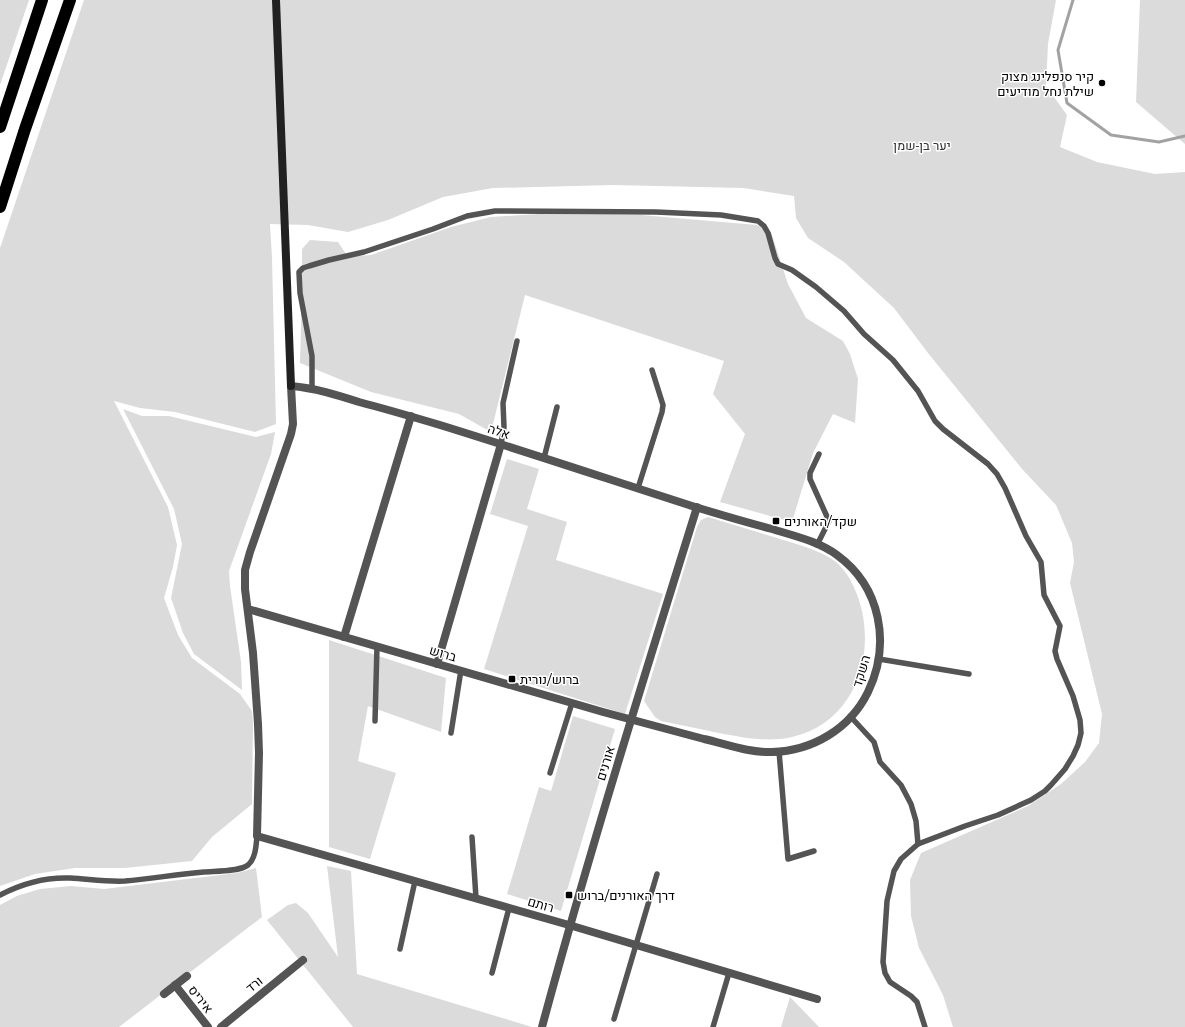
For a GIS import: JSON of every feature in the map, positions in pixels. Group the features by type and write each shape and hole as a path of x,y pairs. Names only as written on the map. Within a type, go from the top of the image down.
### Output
{"highway":[{"path":"0,128 42,0"},
{"path":"0,207 70,0"}],"main road":[{"path":"276,0 291,386"}],"street":[{"name":"אלה","path":"291,386 312,389 411,416 696,507"},
{"path":"257,836 259,753 256,686 245,589 245,570 291,434 293,420 291,386"},
{"path":"344,637 411,416"},
{"path":"437,664 501,444"},
{"name":"השקד","path":"630,720 749,750 770,752 809,746 824,739 836,730 850,716 866,696 875,675 881,642 875,608 868,591 857,574 836,554 805,539 696,507"},
{"name":"אורנים","path":"542,1027 569,925 630,720 696,507"},
{"name":"ברוש","path":"248,609 630,720"},
{"name":"רותם","path":"257,836 569,925 817,999"},
{"name":"ורד","path":"221,1027 303,960"},
{"name":"איריס","path":"164,994 187,976"},
{"name":"איריס","path":"175,985 208,1027"}],"lane":[{"path":"312,389 312,356 299,272 309,266 364,252 467,216 495,211 656,212 721,215 758,221 764,226 768,233 778,264 792,270 816,287 844,311 864,334 893,360 918,392 935,421 988,464 997,474 1005,488 1026,536 1041,562 1044,595 1060,626 1055,652 1056,659 1073,696 1080,720 1081,733 1073,756 1065,769 1051,785 1031,800 998,815 918,844 900,859 894,871 887,901 883,962 885,974 890,982 911,996 917,1002 924,1027"},
{"path":"501,444 504,427 503,403 517,341"},
{"path":"638,488 663,405 652,370"},
{"path":"544,458 557,408"},
{"path":"817,545 829,521 810,479 810,473 819,454"},
{"path":"375,721 377,646"},
{"path":"879,659 969,674"},
{"path":"451,734 461,670"},
{"path":"550,773 572,703"},
{"path":"850,716 874,742 880,762 901,784 911,804 916,821 918,844"},
{"path":"779,751 788,859 814,851"},
{"path":"0,895 33,882 54,879 125,881 204,872 222,872 238,869 248,865 255,853 257,836"},
{"path":"472,836 476,898"},
{"path":"614,1019 657,874"},
{"path":"400,949 415,881"},
{"path":"492,973 509,908"},
{"path":"713,1027 729,973"}],"green space":[{"path":"0,0 29,0 0,85"},
{"name":"יער בן-שמן","path":"84,0 1056,0 1048,44 1046,86 1067,115 1060,147 1097,162 1155,174 1185,172 1185,1027 953,1027 943,995 919,948 911,916 910,880 921,853 1028,806 1061,784 1085,762 1099,743 1102,714 1070,583 1074,562 1072,543 1056,505 1022,469 928,353 894,308 844,262 808,238 796,218 794,196 744,188 613,185 493,188 443,197 388,220 348,232 308,225 270,224 276,424 255,432 175,412 140,408 114,401 168,507 177,545 173,567 164,598 178,635 192,658 240,694 252,711 252,804 212,837 192,861 125,868 75,868 35,874 0,886 0,248"},
{"path":"1140,0 1185,0 1185,144 1136,102"},
{"path":"538,214 641,215 757,225 771,232 788,284 806,318 843,341 850,354 858,379 855,423 833,414 813,453 792,522 720,502 745,434 713,394 724,361 525,295 491,432 459,414 371,392 300,363 302,249 310,240 338,242 348,257 371,255 451,227 491,217"},
{"path":"123,409 142,416 169,416 256,437 275,432 271,454 229,571 241,662 242,690 194,654 183,633 171,598 182,544 174,509"},
{"path":"507,459 539,469 527,509 567,522 556,560 663,594 625,714 484,669 528,526 490,514"},
{"path":"708,517 800,545 823,554 840,566 853,584 864,621 865,643 862,664 856,684 845,702 831,718 813,729 782,739 743,737 661,721 655,717 644,701 697,527 701,520"},
{"path":"329,640 446,678 441,732 368,706 358,761 396,773 370,859 329,847"},
{"path":"573,716 615,729 561,911 507,894 539,787 551,791"},
{"path":"327,866 351,871 357,974 532,1027 353,1027 267,920 288,905 296,903 308,913 338,957"},
{"path":"256,868 262,917 119,1027 0,1027 0,905 17,896 40,889 71,886 104,889 237,873"},
{"path":"790,997 819,1027 781,1027"}],"waterway":[{"path":"1073,0 1058,50 1067,103 1111,135 1159,142 1185,136"}],"place":[{"name":"קיר סנפלינג מצוק שילת נחל מודיעים","path":"1102,83"},
{"name":"שקד/האורנים","path":"776,521"},
{"name":"ברוש/נורית","path":"512,679"},
{"name":"דרך האורנים/ברוש","path":"569,895"}]}
